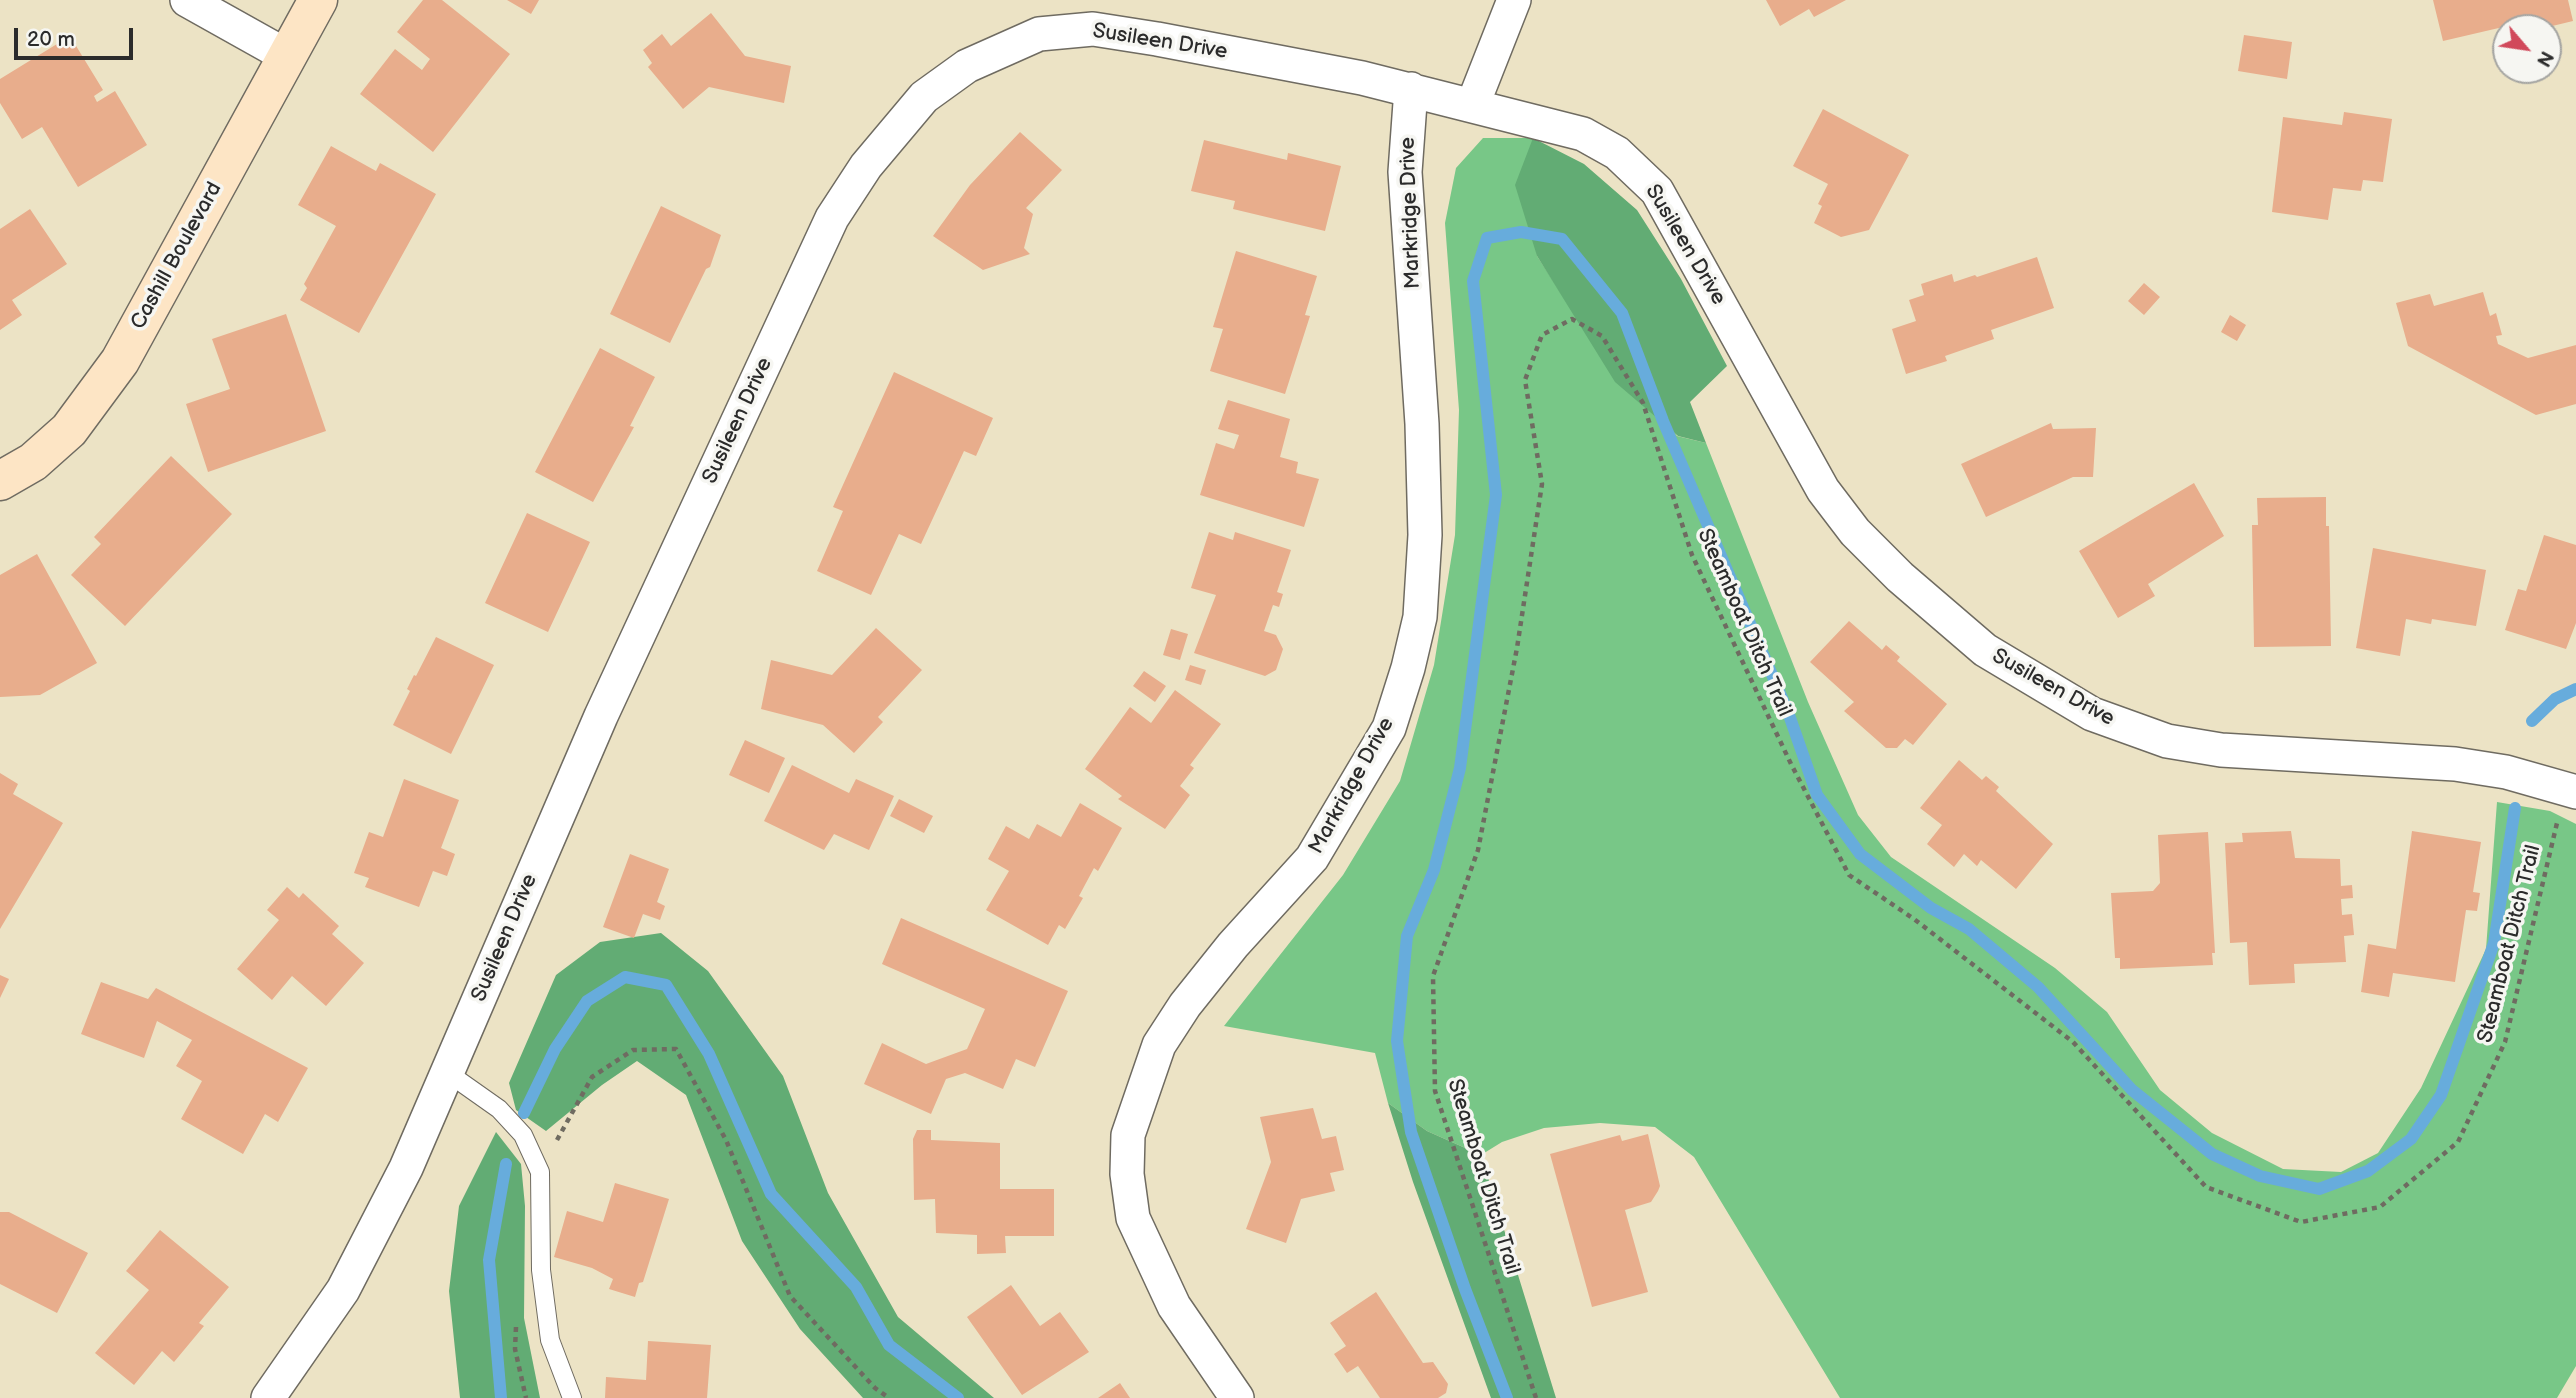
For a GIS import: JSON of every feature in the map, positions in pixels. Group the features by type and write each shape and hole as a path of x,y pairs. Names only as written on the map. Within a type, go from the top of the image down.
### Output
{"street":[{"path":"187,0 288,56"},
{"name":"Cashill Boulevard","path":"0,481 33,462 69,430 113,372 318,0"},
{"path":"1474,104 1514,0"},
{"name":"Susileen Drive","path":"268,1398 335,1301 366,1249 449,1073 601,716 832,218 866,166 924,97 967,66 1039,34 1093,29 1362,78 1474,104 1583,134 1617,153 1638,170 1657,191 1817,478 1855,532 1947,619 1986,650 2091,714 2167,741 2221,750 2455,764 2507,772 2571,791"},
{"name":"Markridge Drive","path":"1237,1398 1174,1306 1133,1218 1127,1174 1128,1135 1158,1045 1185,1004 1233,945 1312,858 1389,728 1408,668 1420,617 1425,535 1422,424 1405,172 1411,89"}],"lane":[{"path":"449,1073 507,1117 523,1135 540,1172 541,1270 550,1340 572,1398"}],"path":[{"name":"Steamboat Ditch Trail","path":"1536,1398 1435,1091 1433,976 1478,850 1517,648 1542,484 1525,380 1542,335 1572,319 1602,336 1643,403 1692,555 1791,764 1849,875 1914,919 2073,1042 2206,1187 2301,1222 2380,1207 2458,1142 2505,1042 2571,791"},
{"path":"540,1172 593,1077 633,1050 676,1049 726,1140 790,1296 875,1388 889,1398"},
{"path":"517,1324 514,1349 526,1398"}],"green space":[{"path":"1483,138 1533,138 1537,256 1568,304 1677,436 1706,443 1808,702 1858,815 1891,857 2055,968 2107,1012 2160,1090 2212,1133 2283,1169 2341,1172 2378,1153 2421,1088 2486,949 2497,802 2550,811 2576,824 2576,1366 2557,1398 1840,1398 1694,1157 1655,1127 1600,1123 1544,1128 1502,1142 1481,1155 1427,1131 1388,1103 1375,1053 1224,1026 1343,875 1400,781 1434,665 1455,535 1459,410 1445,223 1456,168"},
{"path":"1533,138 1584,164 1637,210 1681,279 1727,366 1690,402 1706,443 1678,436 1615,382 1537,256 1515,185"},
{"path":"661,933 708,971 783,1076 828,1193 898,1317 994,1398 863,1398 800,1329 742,1241 686,1095 637,1061 602,1085 546,1131 516,1110 509,1083 556,975 600,942"},
{"path":"1388,1103 1427,1131 1481,1155 1556,1398 1491,1398 1413,1182"},
{"path":"496,1132 521,1164 525,1206 524,1318 540,1398 460,1398 449,1291 459,1206"}],"building":[{"path":"423,0 442,0 510,54 433,152 360,94 395,49 422,70 430,59 397,32"},
{"path":"507,0 539,0 531,14"},
{"path":"1766,0 1846,0 1814,17 1809,9 1780,26"},
{"path":"2433,0 2568,0 2573,21 2562,24 2562,14 2492,14 2492,30 2443,41"},
{"path":"711,13 745,56 791,66 784,103 709,87 683,109 648,67 652,63 643,50 662,34 671,46"},
{"path":"2244,35 2292,42 2287,79 2238,71"},
{"path":"70,36 103,90 94,96 97,102 115,91 147,145 78,187 42,127 22,139 0,103 0,79"},
{"path":"1823,109 1909,155 1869,230 1841,237 1814,223 1822,206 1818,204 1828,184 1793,166"},
{"path":"2344,112 2392,119 2383,182 2363,180 2361,191 2333,188 2328,220 2272,212 2283,117 2342,125"},
{"path":"1020,132 1062,170 1026,208 1033,214 1024,248 1030,254 983,270 933,236 970,185"},
{"path":"1204,140 1287,160 1288,153 1341,166 1325,231 1233,209 1235,201 1191,191"},
{"path":"331,146 376,171 380,163 436,194 359,333 300,300 307,288 304,284 336,226 298,205"},
{"path":"661,206 721,235 710,267 706,269 670,343 610,314"},
{"path":"30,209 67,264 12,300 22,315 0,330 0,229"},
{"path":"1236,251 1317,276 1305,315 1310,316 1285,394 1210,371 1223,329 1213,327"},
{"path":"2037,257 2054,308 1991,330 1994,339 1945,356 1947,361 1906,374 1892,329 1916,321 1909,300 1924,295 1921,284 1952,274 1954,282 1975,275 1977,277"},
{"path":"2144,283 2160,297 2144,315 2128,301"},
{"path":"2483,292 2490,316 2496,313 2502,335 2496,336 2498,344 2528,358 2576,345 2576,404 2536,415 2408,346 2396,303 2430,294 2434,306"},
{"path":"286,314 326,431 208,472 186,404 230,389 212,339"},
{"path":"2230,315 2246,325 2237,341 2221,332"},
{"path":"600,348 655,377 630,426 634,427 593,502 535,472"},
{"path":"894,372 993,418 976,456 964,451 921,544 899,534 871,595 817,571 843,511 833,507"},
{"path":"1228,400 1290,419 1280,457 1298,462 1296,473 1319,479 1304,527 1200,495 1216,443 1234,449 1239,435 1218,429"},
{"path":"2051,423 2053,429 2096,428 2093,477 2073,477 1986,517 1961,464"},
{"path":"171,456 232,514 125,626 71,575 101,544 94,537"},
{"path":"2194,483 2224,536 2148,584 2155,596 2118,618 2079,551"},
{"path":"2326,497 2331,646 2254,647 2252,525 2258,525 2257,498"},
{"path":"527,513 590,542 548,632 485,603"},
{"path":"1209,532 1233,540 1235,532 1291,550 1277,592 1283,594 1279,607 1273,605 1264,631 1276,635 1283,649 1276,670 1265,676 1194,653 1216,595 1191,588"},
{"path":"2544,535 2576,545 2576,623 2566,649 2505,630 2518,589 2526,591"},
{"path":"2373,548 2486,570 2476,626 2432,619 2431,624 2406,619 2400,656 2356,648"},
{"path":"37,554 97,663 40,695 0,697 0,575"},
{"path":"1849,621 1882,650 1886,645 1900,657 1897,661 1947,704 1913,745 1905,739 1897,748 1886,748 1844,711 1854,702 1810,662"},
{"path":"876,628 922,670 878,717 883,722 854,753 823,725 761,709 771,660 832,675"},
{"path":"1171,629 1188,634 1180,660 1163,655"},
{"path":"436,637 494,665 451,754 393,725 410,691 407,689"},
{"path":"1190,665 1206,670 1201,685 1185,680"},
{"path":"1144,671 1166,686 1155,702 1133,686"},
{"path":"1175,690 1221,724 1190,765 1194,768 1180,786 1190,795 1165,829 1118,799 1122,796 1085,769 1130,707 1151,723"},
{"path":"745,740 785,758 769,793 729,775"},
{"path":"1959,760 1982,780 1986,776 1999,787 1996,791 2053,844 2016,889 1981,860 1977,866 1964,854 1954,867 1927,844 1942,825 1920,808"},
{"path":"792,765 849,793 856,779 894,796 869,850 834,834 824,850 764,821"},
{"path":"0,773 18,784 13,794 63,823 0,929"},
{"path":"404,779 459,800 441,848 455,854 447,876 433,871 419,907 365,887 369,878 354,873 369,832 383,837"},
{"path":"899,799 933,816 924,833 890,816"},
{"path":"1080,803 1122,828 1098,871 1094,868 1079,896 1083,898 1065,929 1059,925 1048,945 986,910 1009,871 988,859 1006,826 1029,839 1037,824 1061,837"},
{"path":"2291,831 2295,858 2340,859 2341,886 2352,885 2353,898 2341,899 2342,915 2352,914 2354,935 2344,936 2346,962 2294,964 2295,983 2249,985 2247,942 2230,943 2225,843 2243,842 2242,833"},
{"path":"2412,831 2481,842 2473,892 2480,893 2477,911 2466,910 2455,982 2393,973 2389,997 2361,992 2368,944 2396,949"},
{"path":"2208,832 2215,953 2212,953 2213,965 2120,969 2120,958 2115,958 2111,893 2153,891 2160,883 2158,835"},
{"path":"630,854 669,869 657,902 665,906 660,920 643,914 634,938 603,927"},
{"path":"287,887 299,898 303,893 339,926 332,934 364,963 326,1006 292,976 272,1000 237,969 279,920 267,910"},
{"path":"901,918 1068,991 1035,1067 1016,1059 1003,1089 965,1073 946,1079 931,1114 864,1084 882,1043 926,1064 967,1049 985,1009 882,964"},
{"path":"0,975 9,979 0,998"},
{"path":"101,982 148,999 156,988 308,1068 278,1122 265,1114 243,1154 181,1119 202,1081 176,1066 192,1040 157,1021 144,1058 81,1034"},
{"path":"1313,1108 1322,1139 1336,1136 1344,1170 1330,1173 1335,1191 1301,1199 1286,1243 1246,1229 1271,1162 1260,1117"},
{"path":"917,1130 931,1130 931,1140 1000,1143 1000,1189 1054,1189 1054,1236 1005,1236 1006,1253 977,1254 977,1235 936,1233 935,1199 914,1200 913,1139"},
{"path":"1648,1134 1660,1186 1651,1202 1625,1210 1648,1292 1592,1307 1550,1154 1620,1135 1622,1141"},
{"path":"615,1183 669,1199 643,1282 639,1283 635,1297 609,1289 613,1279 592,1268 554,1257 567,1211 603,1222"},
{"path":"0,1212 9,1212 88,1253 57,1313 0,1284"},
{"path":"160,1230 229,1287 199,1323 204,1326 174,1362 162,1351 134,1385 95,1353 149,1290 126,1271"},
{"path":"1011,1285 1040,1326 1060,1312 1089,1352 1022,1395 967,1317"},
{"path":"1376,1292 1423,1363 1433,1362 1448,1384 1446,1393 1438,1398 1380,1398 1358,1366 1347,1373 1334,1354 1346,1346 1330,1323"},
{"path":"648,1341 711,1345 707,1398 605,1398 606,1377 646,1380"},
{"path":"1120,1383 1130,1398 1098,1398"}],"waterway":[{"path":"1507,1398 1465,1289 1411,1132 1397,1041 1407,936 1434,870 1460,768 1496,495 1473,281 1487,238 1521,232 1562,239 1622,313 1663,421 1788,712 1817,795 1860,854 1931,908 1969,929 2038,987 2132,1090 2212,1154 2260,1176 2319,1189 2368,1171 2411,1139 2441,1095 2494,943 2515,808"},
{"path":"2532,721 2555,699 2576,689"},
{"path":"524,1113 555,1049 587,1001 625,977 666,985 709,1054 771,1194 856,1287 889,1345 958,1398"},
{"path":"501,1398 489,1260 506,1164"}]}
